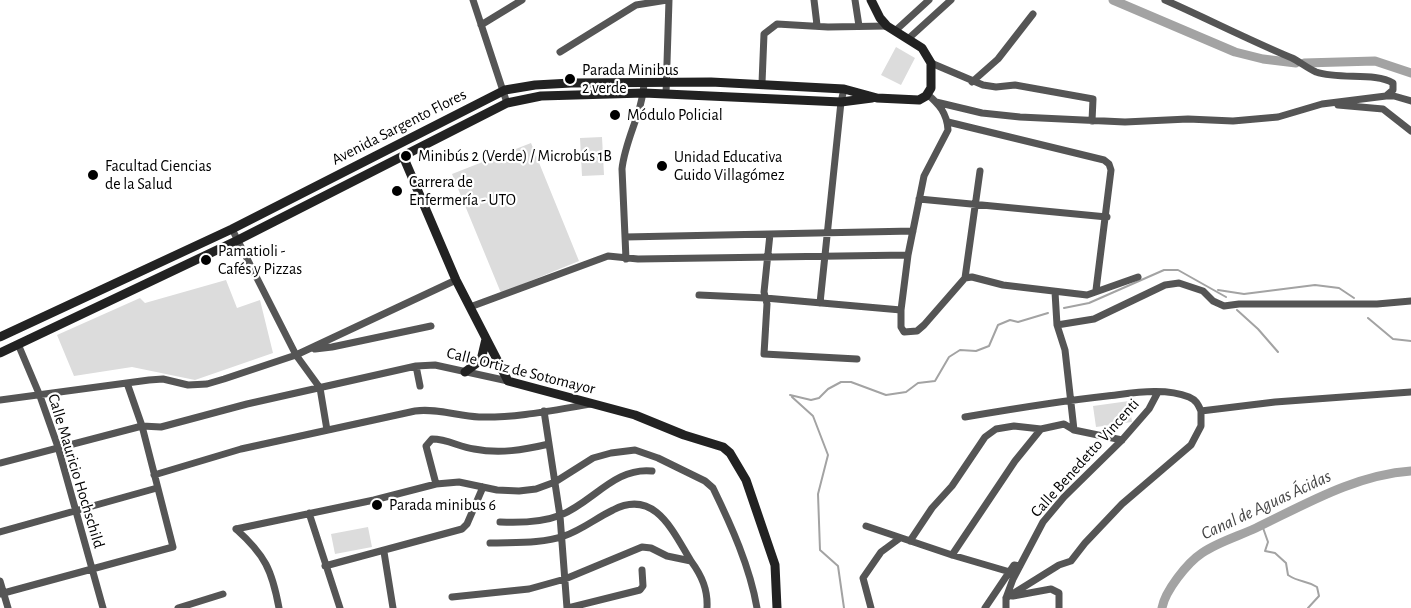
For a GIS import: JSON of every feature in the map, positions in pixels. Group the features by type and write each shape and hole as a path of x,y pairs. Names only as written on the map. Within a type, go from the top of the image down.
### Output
{"street":[{"path":"473,0 507,103"},
{"path":"481,24 522,0"},
{"path":"560,52 636,5 668,0 666,94"},
{"path":"814,0 817,25"},
{"path":"855,0 859,26"},
{"path":"871,0 880,18 922,48 931,63 931,88 919,100 877,98"},
{"path":"762,83 765,34 769,28 777,24 891,28 929,0"},
{"path":"908,39 951,0"},
{"path":"1165,0 1235,34 1294,59 1317,72 1335,76 1374,77 1387,80 1394,87 1386,96"},
{"path":"972,82 998,59 1033,14"},
{"path":"931,63 972,82 996,87 1015,85 1093,99 1092,121"},
{"path":"626,259 623,156 644,93 644,82"},
{"name":"Avenida Sargento Flores","path":"0,338 232,229 504,90 535,85 644,82 762,83 844,89 877,98"},
{"path":"744,96 746,83"},
{"path":"820,303 844,89"},
{"name":"Avenida Sargento Flores","path":"0,353 238,240 507,103 542,96 644,93 841,102 877,98"},
{"path":"927,94 943,111 948,122 948,130 924,176 908,255 901,310 901,327 904,332 917,331 924,325 965,278 980,171"},
{"path":"936,102 1000,115 1092,121 1233,121 1263,119 1291,114 1322,104 1386,96 1411,101"},
{"path":"1333,103 1349,107 1374,106 1383,109 1411,131"},
{"path":"948,122 1107,162 1111,170 1107,217 1096,290"},
{"path":"403,156 456,280 508,381"},
{"path":"373,158 378,168"},
{"path":"919,199 1107,217"},
{"path":"232,229 296,355 320,388 327,430"},
{"path":"625,237 913,231"},
{"path":"770,234 764,292 767,304 764,354 857,358"},
{"path":"470,307 608,256 626,259 908,255"},
{"path":"965,278 972,277 1003,285 1087,295 1138,277"},
{"path":"0,399 40,396 163,379 188,385 207,384 296,355 456,280"},
{"path":"1057,326 1094,319 1165,285 1179,283 1203,291 1224,306 1239,304 1377,304 1411,301"},
{"path":"1055,292 1057,326 1065,350 1074,430"},
{"path":"699,295 765,298 901,310"},
{"path":"309,349 332,347 431,326"},
{"path":"465,372 480,360 486,339"},
{"name":"Calle Mauricio Hochschild","path":"18,344 58,447 103,608"},
{"name":"Calle Ortiz de Sotomayor","path":"0,463 142,426 161,427 246,404 416,366 435,365 508,381 635,415 684,435 723,447 730,453 746,480 775,565 777,608"},
{"path":"416,366 420,386"},
{"path":"2,594 173,548 142,426 127,383"},
{"path":"965,417 1071,400 1158,392 1189,397 1197,401 1201,411 1201,426 1191,445 1122,504 1071,561 1059,565 1006,598"},
{"name":"Calle Benedetto Vincenti","path":"1006,608 1006,598 1043,522 1064,497 1122,440 1149,409 1158,392"},
{"path":"1201,411 1287,401 1411,392"},
{"path":"154,475 241,449 426,410 480,417 515,416 591,404"},
{"path":"544,411 560,516 567,608 640,590 643,586 642,570"},
{"path":"910,541 932,508 952,486 985,437 996,429 1014,426 1041,429 1064,424 1074,430 1122,440"},
{"path":"952,555 1015,461 1041,429"},
{"path":"436,484 426,446 432,439 448,440 470,449 496,453 549,444"},
{"path":"279,608 266,562 236,529 375,500 436,484 459,482 497,490 536,489 555,482 593,458 635,450 705,481 713,488 741,556 757,608"},
{"path":"500,522 531,521 560,516 621,476 634,471 652,471"},
{"path":"325,566 462,530 467,524 483,487"},
{"path":"0,532 157,488"},
{"path":"490,543 536,541 562,537 623,505 640,504 665,518 699,572 708,596 707,608"},
{"path":"309,513 340,608"},
{"path":"866,526 1010,572"},
{"path":"871,608 863,578 881,552 900,538"},
{"path":"452,597 529,589 566,579 642,547 651,548 666,556 691,561"},
{"path":"384,552 393,608"},
{"path":"985,608 1014,565 1020,566"},
{"path":"0,581 8,608"},
{"path":"1006,598 1052,589 1059,593 1059,608"},
{"path":"178,608 223,594"}],"shaded area":[{"path":"896,47 915,58 901,85 881,75"},
{"path":"602,137 604,175 582,176 580,138"},
{"path":"531,143 579,261 501,293 452,174"},
{"path":"226,280 237,308 260,300 273,353 195,380 132,367 74,376 57,335 140,298 145,303"},
{"path":"1129,401 1132,422 1096,427 1093,406"},
{"path":"368,527 372,547 335,554 331,534"}],"waterway":[{"name":"Canal de Aguas Ácidas","path":"1113,0 1235,52 1263,59 1296,63"},
{"name":"Canal de Aguas Ácidas","path":"1304,63 1375,61 1411,73"},
{"path":"1064,308 1089,303 1164,270 1178,270 1226,297"},
{"path":"1218,290 1244,294 1315,285 1339,288 1354,298"},
{"path":"1237,310 1278,352"},
{"path":"790,395 811,400 819,398 828,389 841,382 851,382 886,395 906,392 918,383 935,381 949,357 960,350 976,351 989,346 998,325 1010,320 1018,322 1048,313"},
{"path":"1368,318 1393,339 1411,341"},
{"path":"792,397 813,416 828,455 818,494 820,550 838,566 844,608"},
{"name":"Canal de Aguas Ácidas","path":"1162,608 1177,578 1190,563 1208,549 1351,484 1370,478 1411,471"},
{"path":"1262,525 1268,542 1265,551 1275,553 1286,563 1288,575 1317,587 1319,596 1308,608"}],"place":[{"name":"Parada Minibus 2 verde","path":"570,79"},
{"name":"Módulo Policial","path":"615,115"},
{"name":"Minibús 2 (Verde) / Microbús 1B","path":"406,156"},
{"name":"Unidad Educativa Guido Villagómez","path":"662,166"},
{"name":"Facultad Ciencias de la Salud","path":"93,175"},
{"name":"Carrera de Enfermería - UTO","path":"397,191"},
{"name":"Pamatioli - Cafés y Pizzas","path":"206,260"},
{"name":"Parada minibus 6","path":"377,505"}]}
